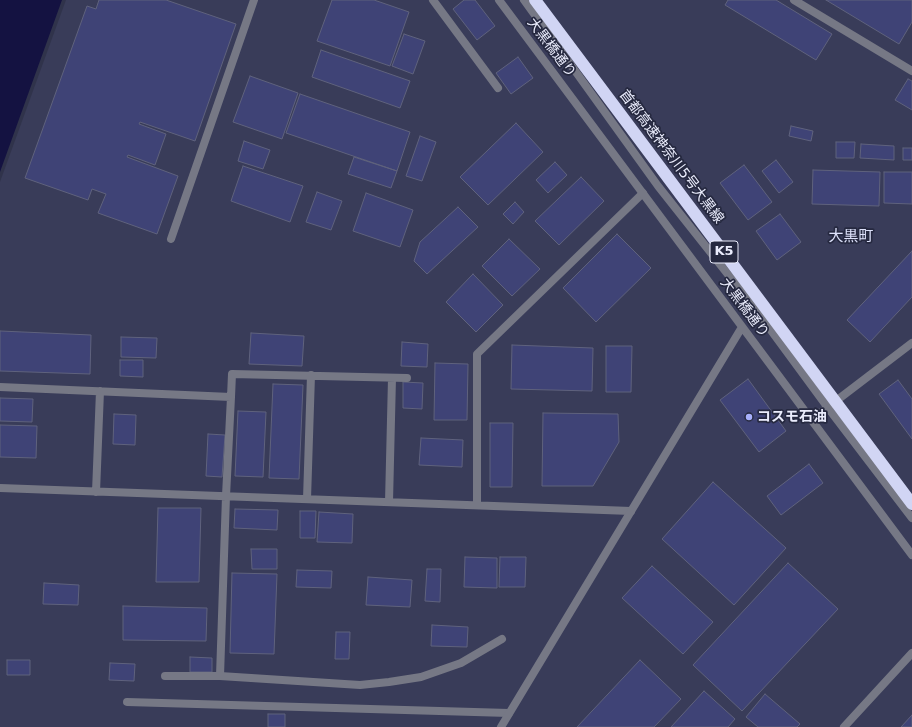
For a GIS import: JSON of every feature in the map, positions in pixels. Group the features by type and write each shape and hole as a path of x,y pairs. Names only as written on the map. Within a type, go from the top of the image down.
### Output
{"highway":[{"name":"首都高速神奈川5号大黒線","path":"535,0 912,504"},
{"name":"首都高速神奈川5号大黒線","path":"545,0 912,491"}],"street":[{"path":"172,239 254,0"},
{"path":"433,0 498,88"},
{"name":"大黒橋通り","path":"499,0 912,554"},
{"name":"大黒橋通り","path":"524,0 658,186 753,306 912,518"},
{"path":"794,0 912,71"},
{"path":"477,505 477,354 643,193"},
{"path":"501,727 742,327"},
{"path":"811,420 912,343"},
{"path":"220,676 232,374 407,378"},
{"path":"307,499 311,376"},
{"path":"389,502 392,378"},
{"path":"0,387 232,397"},
{"path":"96,492 100,391"},
{"path":"0,488 631,511"},
{"path":"165,676 220,676 360,685 389,682 421,677 461,663 502,639"},
{"path":"844,727 912,653"},
{"path":"127,702 509,713"}],"shaded area":[{"path":"0,0 62,0 0,172"},
{"path":"66,0 912,0 912,727 0,727 0,182"}],"building":[{"path":"99,0 166,0 236,24 195,141 140,122 139,124 166,134 155,165 128,155 127,157 178,176 157,234 98,213 106,194 92,189 88,200 25,178 87,6 96,9"},
{"path":"332,0 374,0 409,12 390,66 317,41"},
{"path":"464,0 475,0 495,26 477,40 453,9"},
{"path":"728,0 776,0 832,34 816,60 725,5"},
{"path":"826,0 912,0 912,22 899,44"},
{"path":"404,34 425,41 413,74 392,66"},
{"path":"321,50 410,81 400,108 312,77"},
{"path":"518,57 533,78 511,94 496,73"},
{"path":"250,76 298,93 282,139 233,122"},
{"path":"908,79 912,81 912,110 895,100"},
{"path":"300,94 410,132 397,171 286,133"},
{"path":"516,123 543,152 488,205 460,177"},
{"path":"791,126 813,131 811,141 789,136"},
{"path":"420,136 436,142 422,181 406,176"},
{"path":"244,141 270,150 263,169 238,161"},
{"path":"836,142 855,142 854,158 836,158"},
{"path":"861,144 894,146 894,160 860,158"},
{"path":"903,148 912,148 912,160 903,160"},
{"path":"354,157 397,171 391,188 348,174"},
{"path":"776,160 793,182 779,193 762,171"},
{"path":"555,162 567,175 548,193 536,180"},
{"path":"744,165 772,202 748,220 720,183"},
{"path":"243,166 303,186 290,222 231,201"},
{"path":"813,170 880,172 879,206 812,204"},
{"path":"884,172 912,172 912,204 884,203"},
{"path":"581,177 604,201 559,245 535,221"},
{"path":"317,192 342,201 331,230 306,222"},
{"path":"366,193 413,210 400,247 353,231"},
{"path":"515,202 524,212 513,224 503,214"},
{"path":"458,207 478,227 427,274 414,261 420,242"},
{"path":"780,214 801,242 777,260 756,231"},
{"path":"617,234 651,268 596,322 563,288"},
{"path":"509,239 540,269 512,296 482,266"},
{"path":"912,251 912,297 870,342 847,320"},
{"path":"473,274 503,305 476,332 446,302"},
{"path":"0,331 91,335 90,374 0,371"},
{"path":"251,333 304,336 302,366 249,364"},
{"path":"121,337 157,338 156,358 121,357"},
{"path":"402,342 428,344 427,367 401,366"},
{"path":"512,345 593,348 592,391 511,389"},
{"path":"606,346 632,346 631,392 606,392"},
{"path":"120,360 143,360 143,377 120,376"},
{"path":"435,363 468,364 467,420 434,420"},
{"path":"748,379 786,431 759,452 720,400"},
{"path":"898,380 912,399 912,439 879,394"},
{"path":"403,382 423,383 422,409 403,408"},
{"path":"273,384 303,385 299,479 269,478"},
{"path":"0,398 33,399 32,422 0,421"},
{"path":"238,411 266,412 263,477 235,476"},
{"path":"543,413 618,414 619,442 593,486 542,486"},
{"path":"114,414 136,415 135,445 113,444"},
{"path":"490,423 513,423 512,487 490,487"},
{"path":"0,425 37,426 36,458 0,457"},
{"path":"208,434 225,435 222,477 206,476"},
{"path":"421,438 463,440 462,467 419,465"},
{"path":"809,464 823,483 781,515 767,496"},
{"path":"713,482 786,548 734,605 662,539"},
{"path":"158,508 201,508 199,582 156,582"},
{"path":"235,509 278,510 277,530 234,528"},
{"path":"300,511 316,511 315,538 300,538"},
{"path":"319,512 353,514 352,543 317,542"},
{"path":"251,549 277,549 277,569 252,569"},
{"path":"465,557 497,558 497,588 464,587"},
{"path":"500,557 526,557 525,587 499,587"},
{"path":"788,563 838,609 742,711 693,665"},
{"path":"652,566 713,622 683,654 622,598"},
{"path":"427,569 441,569 440,602 425,601"},
{"path":"297,570 332,571 331,588 296,587"},
{"path":"232,573 277,574 274,654 230,653"},
{"path":"368,577 412,580 410,607 366,605"},
{"path":"44,583 79,585 78,605 43,604"},
{"path":"123,606 207,608 206,641 123,640"},
{"path":"432,625 468,627 467,647 431,646"},
{"path":"336,632 350,632 349,659 335,659"},
{"path":"190,657 212,658 212,672 190,672"},
{"path":"7,660 30,660 30,675 7,675"},
{"path":"640,660 681,699 654,727 577,727"},
{"path":"110,663 135,664 134,681 109,680"},
{"path":"704,691 735,719 728,727 671,727"},
{"path":"765,694 800,724 797,727 758,727 746,717"},
{"path":"268,714 285,714 285,727 268,727"},
{"path":"912,715 912,727 901,727"}],"place":[{"name":"コスモ石油","path":"749,417"}],"district":[{"name":"大黒町","path":"851,237"}]}
